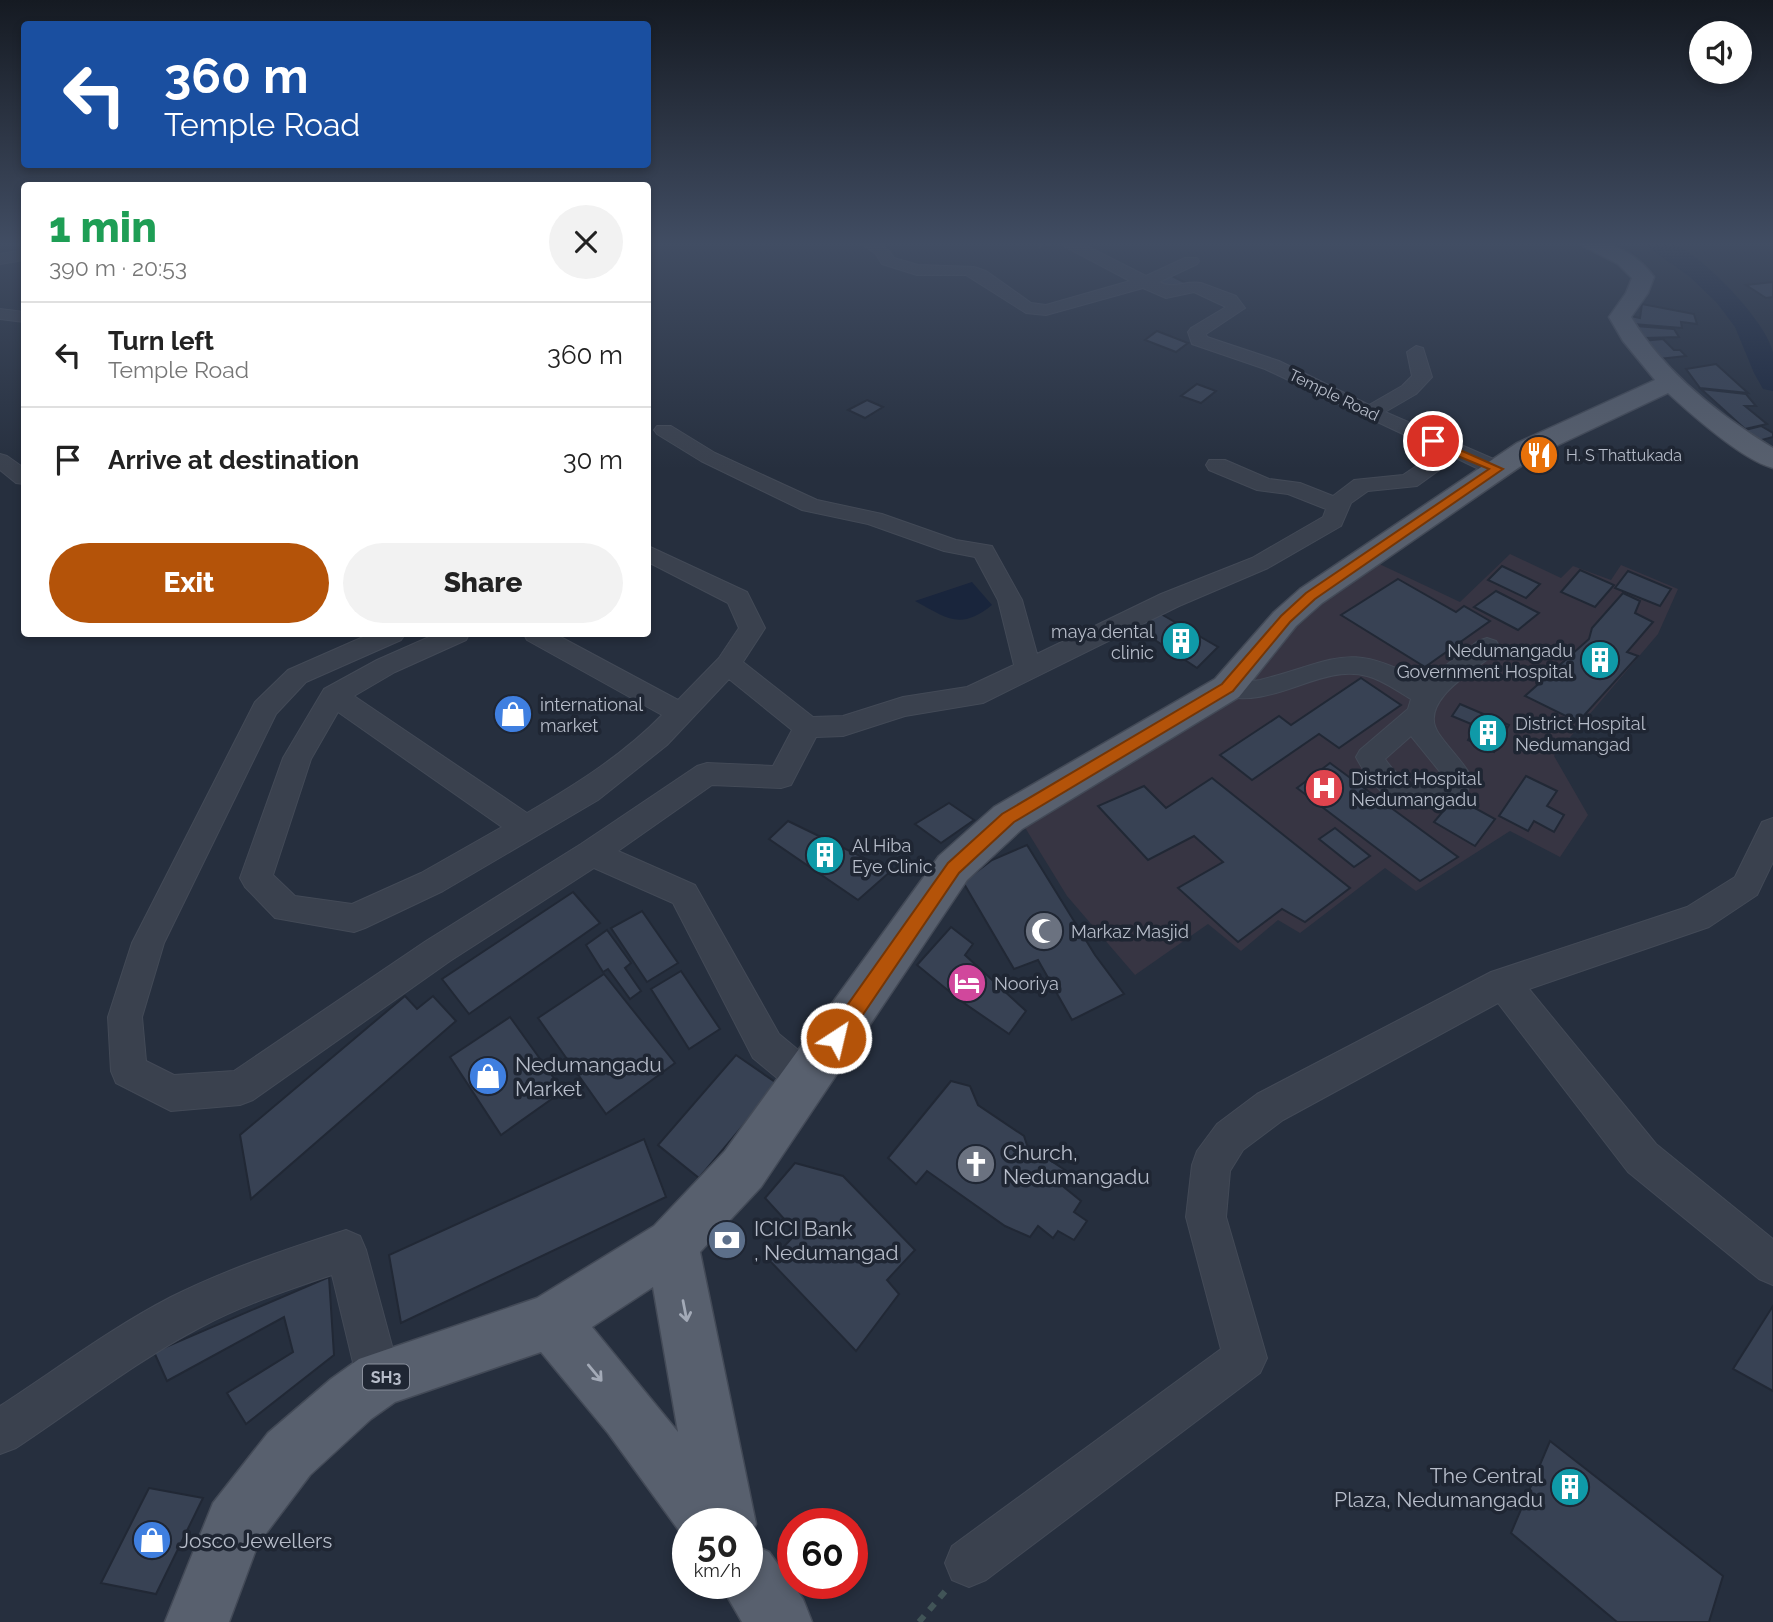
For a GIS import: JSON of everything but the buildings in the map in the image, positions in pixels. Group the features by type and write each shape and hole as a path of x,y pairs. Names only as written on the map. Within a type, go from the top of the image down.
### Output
{"main road":[{"path":"1620,318 1629,336 1670,382 1749,446 1773,460"},
{"name":"SH3","path":"197,1622 235,1525 289,1454 351,1399 379,1379 551,1321 672,1244 743,1169 954,868 1008,818 1227,688 1286,619 1311,596 1527,449 1670,382"},
{"path":"672,1244 722,1508"},
{"path":"551,1321 628,1413 699,1508"},
{"path":"763,1597 780,1622"}],"street":[{"name":"Temple Road","path":"1220,318 1197,332 1198,340 1272,365 1370,413 1497,469"},
{"path":"1370,413 1409,390 1422,377 1416,352"},
{"path":"664,430 708,457 810,505 874,519 952,546 984,551 1010,600 1028,669"},
{"path":"728,664 807,727 843,726 903,707 973,696 1170,600 1260,563 1333,521 1341,500 1362,485 1409,481 1454,450"},
{"path":"0,460 21,476"},
{"path":"1217,465 1265,485 1292,488 1339,506"},
{"path":"450,637 386,666 334,695 297,758 256,878 286,908 354,918 432,883 588,792 656,738 728,664 752,628 738,598 651,554"},
{"path":"377,637 329,647 265,709 148,943 125,1017 129,1071 171,1093 240,1088 438,951 592,853 707,774 781,777 807,727"},
{"path":"541,637 680,713"},
{"path":"1227,688 1257,690 1338,664 1366,666 1387,673 1422,706 1487,647"},
{"path":"334,695 527,828"},
{"path":"969,1563 1245,1359 1206,1217 1211,1165 1230,1137 1270,1107 1503,984 1698,917 1746,886 1773,830"},
{"path":"592,853 684,894 766,1046 807,1080"},
{"path":"1503,984 1642,1158 1773,1265"},
{"path":"0,1432 75,1380 186,1312 257,1281 346,1250 379,1379"}],"path":[{"path":"919,1622 969,1563"}],"shaded area":[{"name":"District Hospital Nedumangadu","path":"1510,554 1561,578 1573,566 1611,580 1621,565 1678,589 1658,634 1554,756 1588,815 1560,857 1510,831 1416,891 1385,868 1300,933 1278,920 1241,951 1208,924 1135,975 1067,896 1021,821 1120,760 1294,620 1373,561 1460,602"}],"water":[{"path":"972,582 992,605 971,618 962,620 945,617 915,601"}],"waterway":[{"path":"1742,318 1773,383"}],"place":[{"name":"H. S Thattukada","path":"1539,455"},
{"name":"maya dental clinic","path":"1181,641"},
{"name":"Nedumangadu Government Hospital","path":"1600,660"},
{"name":"international market","path":"513,714"},
{"name":"District Hospital Nedumangad","path":"1488,733"},
{"name":"District Hospital Nedumangadu","path":"1324,788"},
{"name":"Al Hiba Eye Clinic","path":"825,855"},
{"name":"Markaz Masjid","path":"1044,931"},
{"name":"Nooriya","path":"967,983"},
{"name":"Nedumangadu Market","path":"488,1076"},
{"name":"Church, Nedumangadu","path":"976,1164"},
{"name":"ICICI Bank , Nedumangad","path":"727,1240"},
{"name":"The Central Plaza, Nedumangadu","path":"1570,1487"},
{"name":"Josco Jewellers","path":"152,1540"}],"route":[{"path":"836,1038 954,868 1008,818 1227,688 1286,619 1311,596 1497,469 1433,441"}]}
